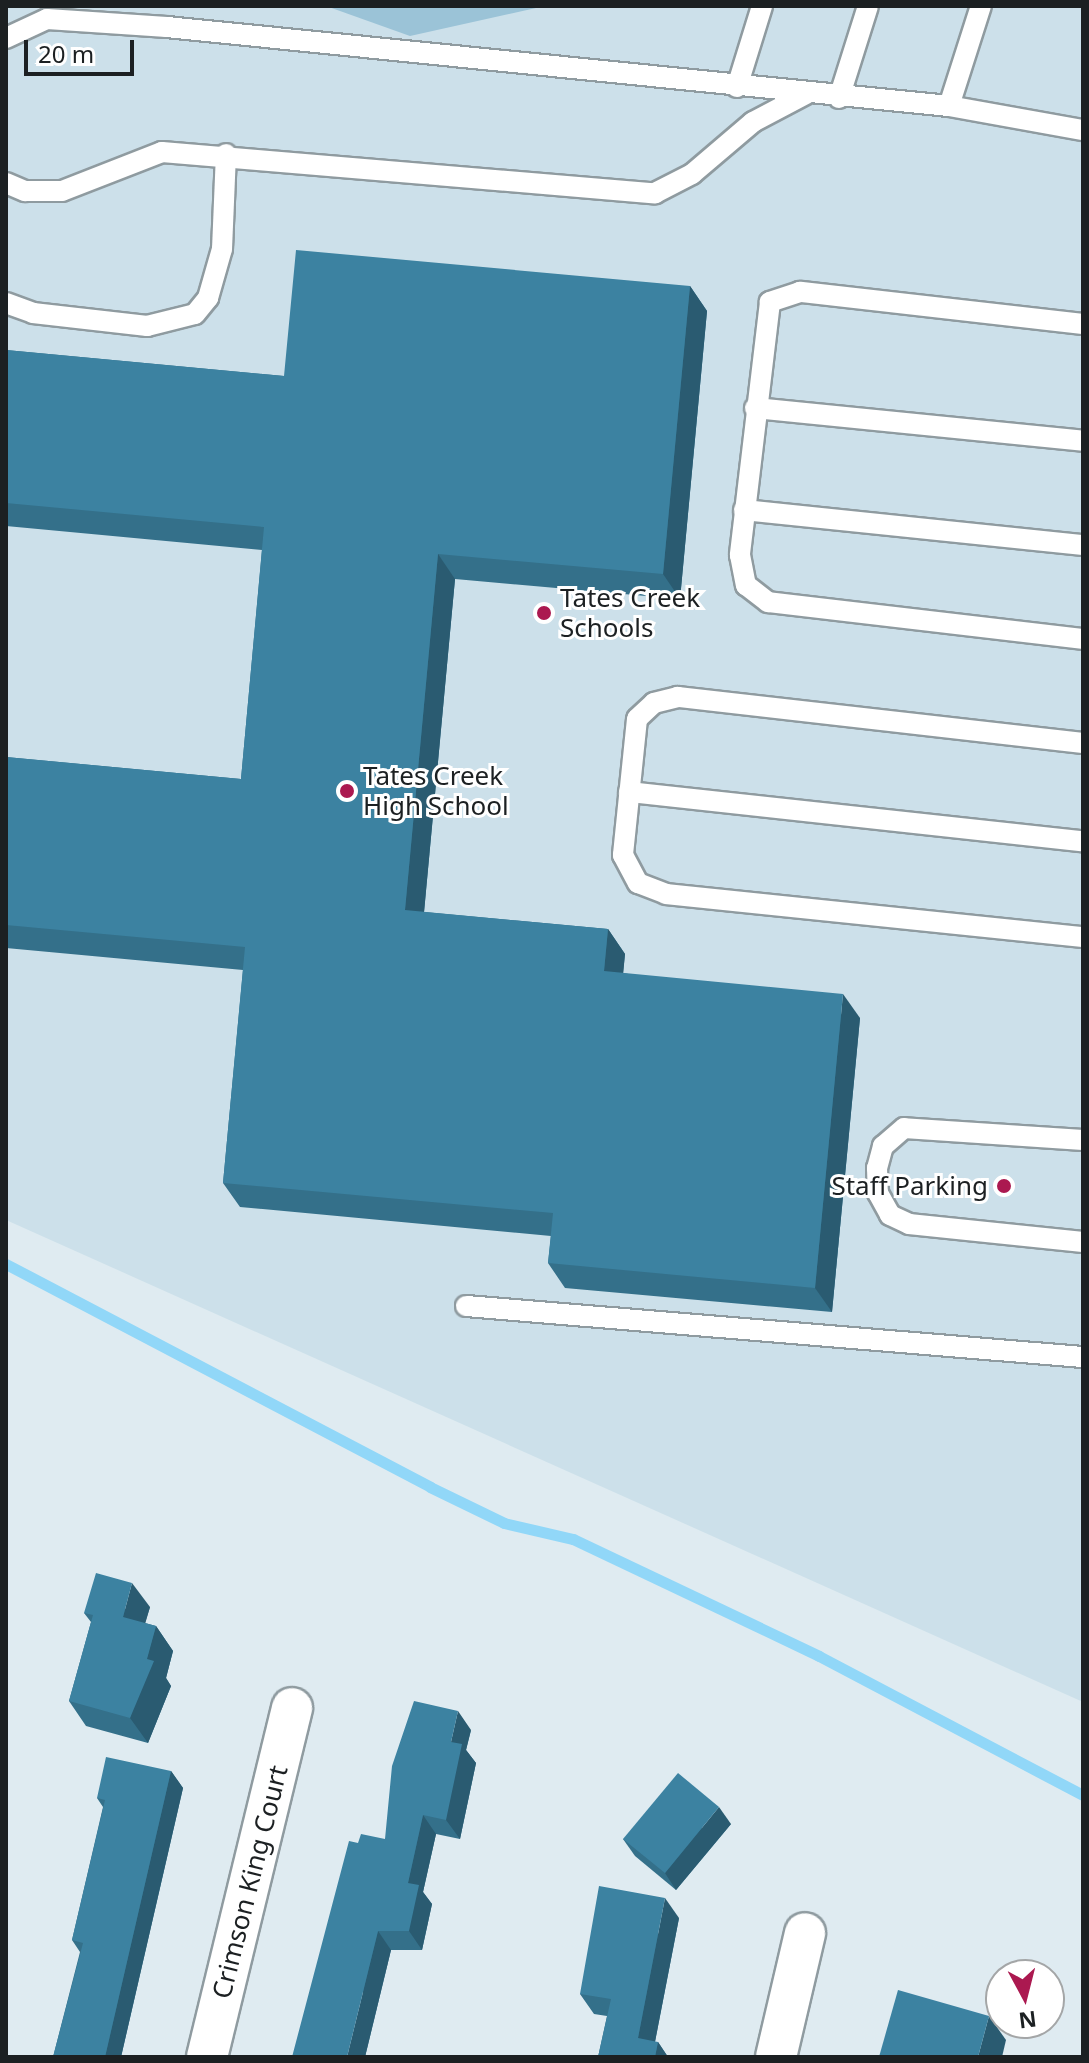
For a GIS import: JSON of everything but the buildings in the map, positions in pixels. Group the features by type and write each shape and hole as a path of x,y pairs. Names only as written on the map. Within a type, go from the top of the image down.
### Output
{"street":[{"name":"Crimson King Court","path":"207,2057 292,1708"},
{"path":"776,2057 805,1933"}],"lane":[{"path":"737,87 762,6"},
{"path":"839,98 868,6"},
{"path":"949,106 981,6"},
{"path":"6,38 47,19 839,98 949,106 1083,130"},
{"path":"6,183 25,191 62,191 162,152 226,154 655,193 692,174 753,122 806,94"},
{"path":"6,303 147,326 195,314 208,298 222,249 226,154"},
{"path":"1083,324 800,292 770,302 744,510 746,585 768,602 1083,639"},
{"path":"755,408 1083,441"},
{"path":"744,510 1083,545"},
{"path":"1083,743 678,697 654,703 637,719 623,855 638,883 666,894 1083,937"},
{"path":"629,792 1083,841"},
{"path":"1083,1140 904,1128 883,1146 877,1168 878,1193 890,1215 909,1224 1083,1242"},
{"path":"466,1306 1083,1357"}],"shaded area":[{"name":"Tates Creek Schools","path":"6,6 1083,6 1083,1702 6,1220"},
{"path":"326,6 545,6 410,36"}],"waterway":[{"path":"6,1264 430,1487 504,1523 573,1539 819,1656 1083,1795"}],"place":[{"name":"Tates Creek Schools","path":"544,613"},
{"name":"Tates Creek High School","path":"347,791"},
{"name":"Staff Parking","path":"1004,1186"}]}
